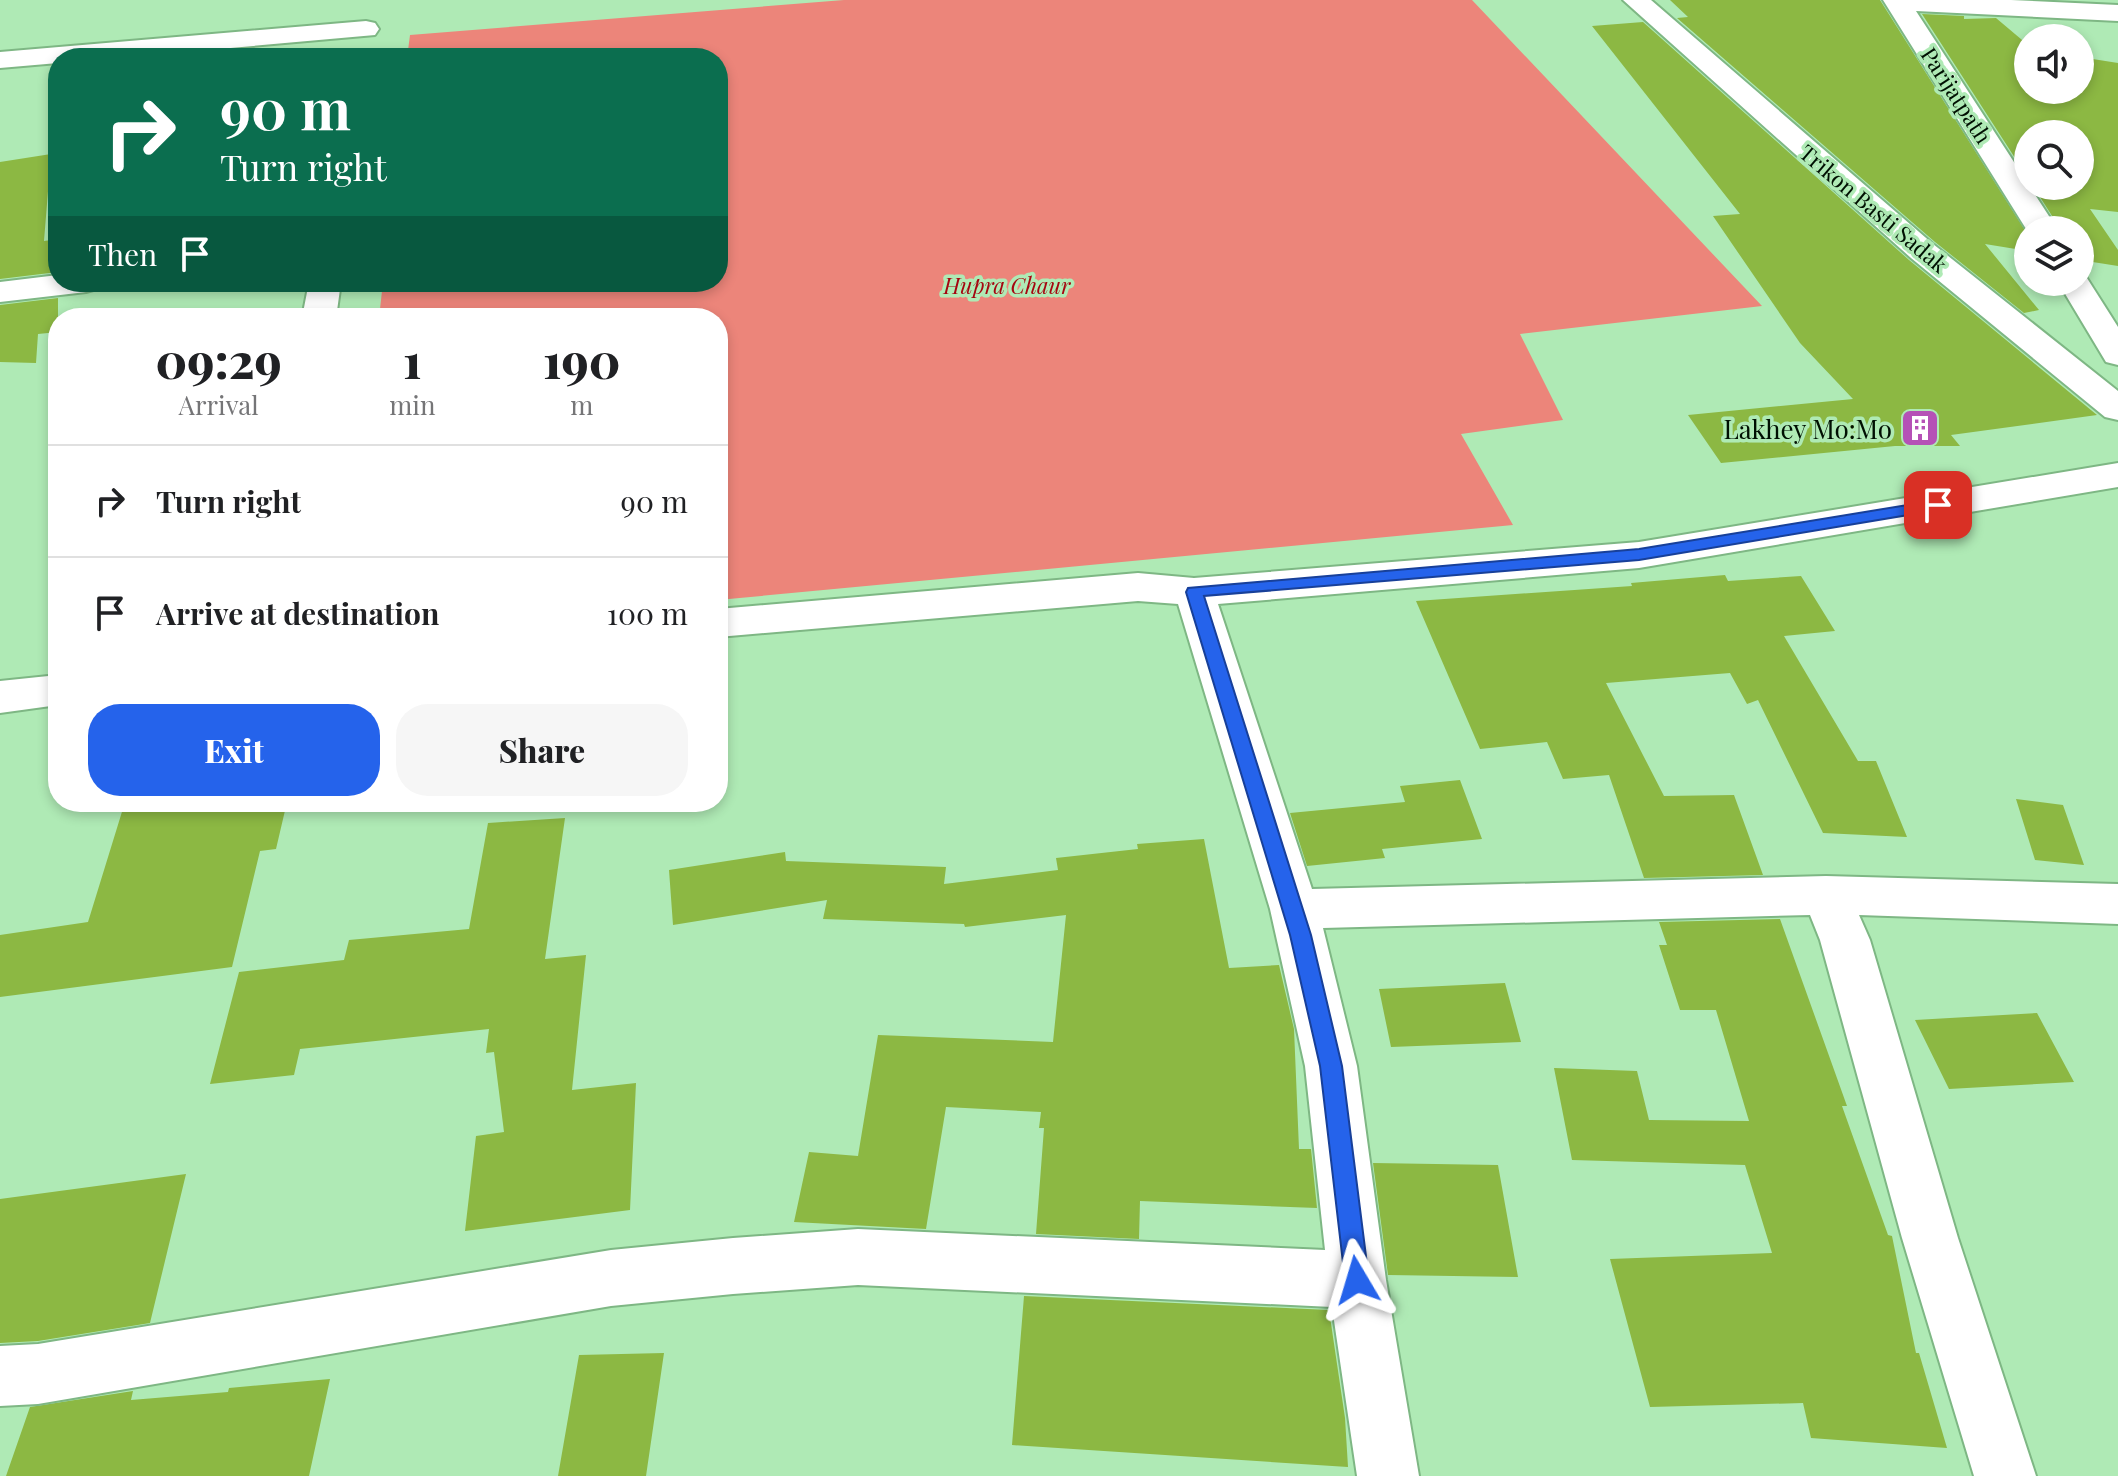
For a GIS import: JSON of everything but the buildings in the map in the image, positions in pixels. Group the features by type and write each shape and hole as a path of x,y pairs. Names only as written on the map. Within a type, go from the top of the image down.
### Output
{"street":[{"path":"363,48 370,0"},
{"name":"Trikon Basti Sadak","path":"1636,0 1922,251 2118,409"},
{"path":"1897,1 2118,13"},
{"name":"Parijatpath","path":"1897,1 2033,216"},
{"path":"142,48 366,29"},
{"path":"0,60 48,56"},
{"path":"0,292 48,286"},
{"path":"2082,296 2118,355"},
{"path":"728,622 1138,587 1194,592 1639,555 2118,475"},
{"path":"1194,592 1294,909 1331,1066 1357,1280 1388,1476"},
{"path":"0,697 48,691"},
{"path":"1294,909 1826,895 2118,904"},
{"path":"1826,895 1845,940 1930,1238 2005,1476"},
{"path":"0,1376 38,1374 611,1278 858,1257 1357,1280"}],"green space":[{"name":"Hupra Chaur","path":"844,0 1472,0 1762,306 1520,334 1563,420 1461,434 1513,525 728,599 728,308 380,308 382,292 728,292 728,48 408,48 410,35"}],"place":[{"name":"Lakhey Mo:Mo","path":"1920,428"}],"route":[{"path":"1357,1280 1331,1066 1294,909 1194,592 1639,555 1938,505"}]}
